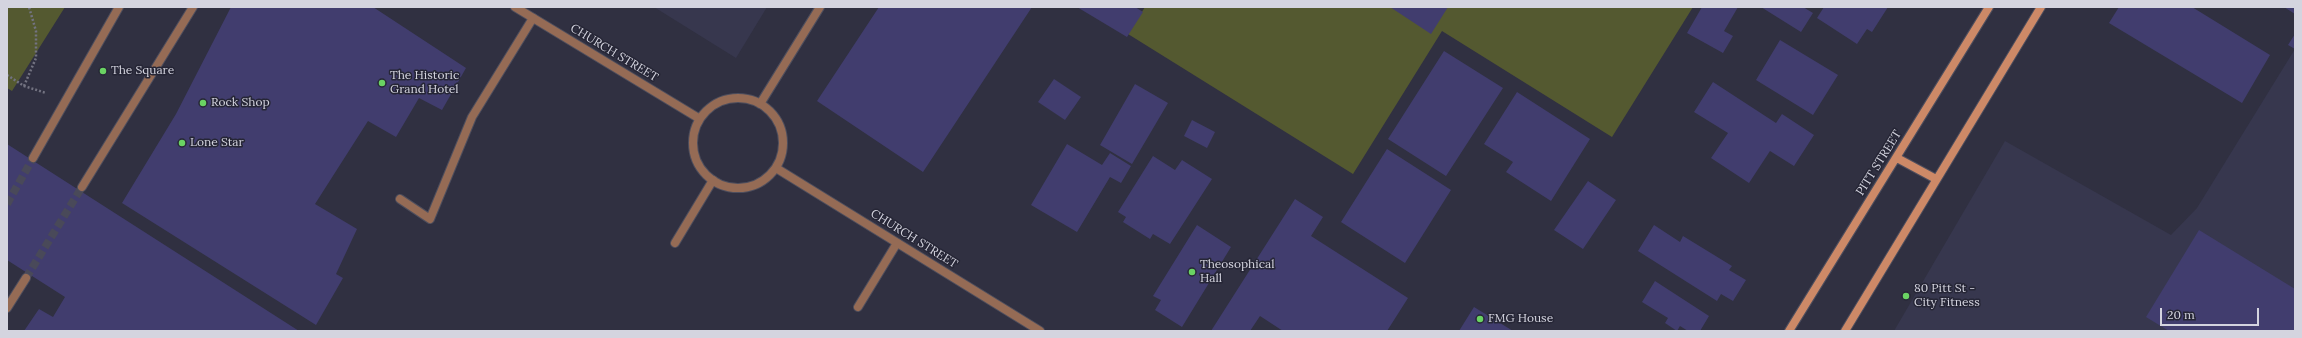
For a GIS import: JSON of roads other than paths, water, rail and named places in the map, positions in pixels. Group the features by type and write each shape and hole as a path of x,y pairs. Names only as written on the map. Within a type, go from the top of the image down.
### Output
{"main road":[{"name":"PITT STREET","path":"1789,331 1989,7"},
{"path":"1845,331 2041,7"},
{"path":"1897,158 1936,179"}],"street":[{"path":"33,158 119,7"},
{"path":"82,187 193,7"},
{"name":"CHURCH STREET","path":"515,7 700,119"},
{"path":"760,104 820,7"},
{"path":"400,199 430,218 472,117 533,18"},
{"path":"734,98 748,99 760,104 772,113 779,125 783,140 782,154 776,168 766,178 754,185 740,188 726,186 713,180 703,171 696,159 693,146 694,132 700,119 709,108 720,101 734,98"},
{"name":"CHURCH STREET","path":"776,168 1040,331"},
{"path":"675,243 713,180"},
{"path":"858,307 897,243"},
{"path":"7,308 26,278"}],"tunnel":[{"path":"7,204 33,158"},
{"path":"26,278 82,187"}],"place":[{"name":"The Square","path":"103,71"},
{"name":"The Historic Grand Hotel","path":"382,83"},
{"name":"Rock Shop","path":"203,103"},
{"name":"Lone Star","path":"182,143"},
{"name":"Theosophical Hall","path":"1192,272"},
{"name":"80 Pitt St - City Fitness","path":"1906,296"},
{"name":"FMG House","path":"1480,319"}]}
